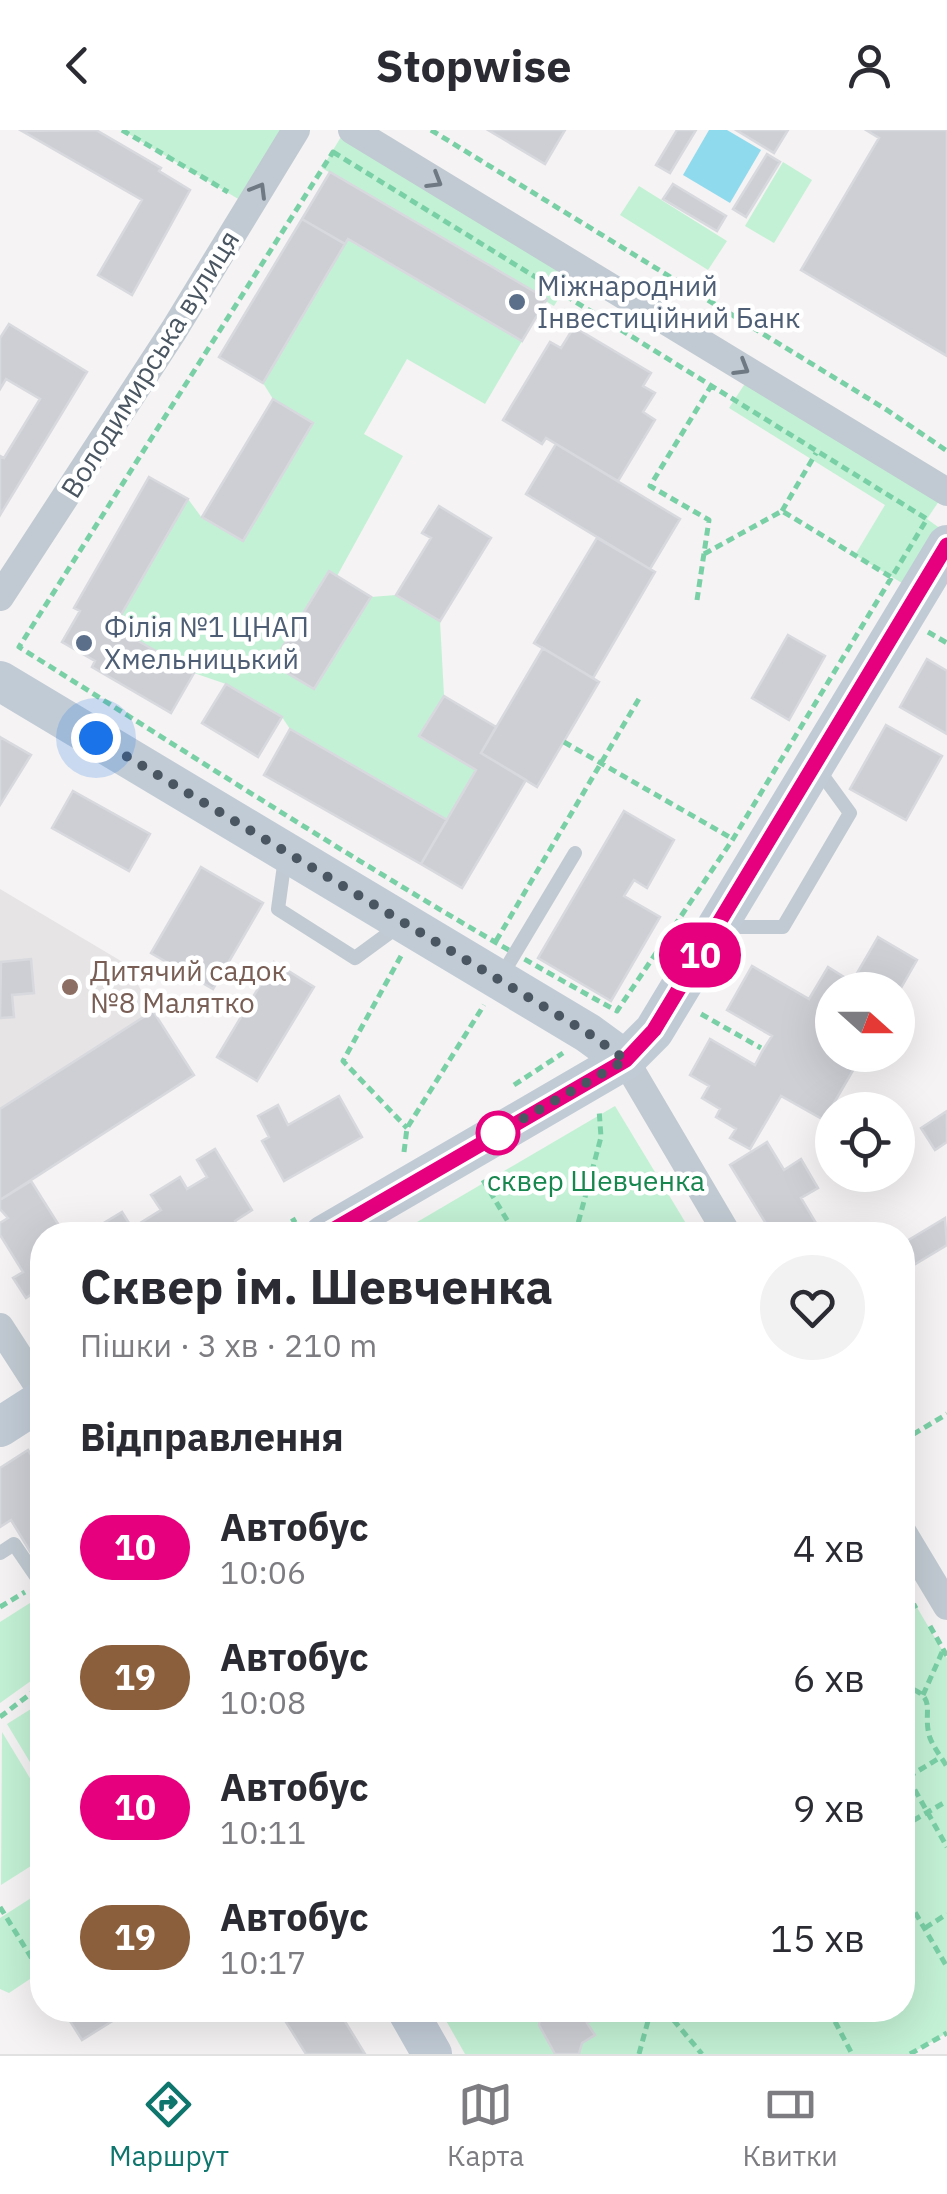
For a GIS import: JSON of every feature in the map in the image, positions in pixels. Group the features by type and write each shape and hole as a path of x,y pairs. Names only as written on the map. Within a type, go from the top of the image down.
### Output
{"street":[{"name":"Володимирська вулиця","path":"0,597 174,330 296,130"},
{"path":"352,130 947,492"},
{"path":"346,1222 626,1060 654,1030 814,764 937,532"},
{"path":"10,664 286,852 403,938 493,976 626,1060 720,1222"},
{"path":"0,1328 30,1374"},
{"path":"915,1556 938,1600"},
{"path":"413,2022 432,2054"}],"lane":[{"path":"717,927 783,927 850,813 814,764"},
{"path":"286,852 278,909 355,958 403,938"},
{"path":"493,976 575,853"},
{"path":"0,1552 14,1544 30,1568"}],"path":[{"path":"122,130 232,194"},
{"path":"432,130 947,451"},
{"path":"10,664 332,152 711,386 937,532"},
{"path":"697,600 709,520 650,486 711,386"},
{"path":"704,554 782,511 816,452"},
{"path":"782,511 892,577"},
{"path":"926,630 947,642"},
{"path":"404,1156 407,1128 493,976 600,764 640,697"},
{"path":"564,742 732,840"},
{"path":"403,938 343,1061 407,1128"},
{"path":"698,1012 761,1048"},
{"path":"579,1222 602,1137 598,1096"},
{"path":"482,1178 508,1222"},
{"path":"915,1433 947,1414"},
{"path":"0,1607 30,1590"},
{"path":"943,1650 923,1695 930,1715 930,1738 947,1767"},
{"path":"915,1691 923,1695"},
{"path":"0,1717 30,1694"},
{"path":"915,1772 941,1757"},
{"path":"915,1789 947,1847"},
{"path":"915,1820 947,1802"},
{"path":"0,1907 30,1956"},
{"path":"915,1911 947,1967"},
{"path":"925,1928 947,1914"},
{"path":"639,2054 648,2022"},
{"path":"675,2022 702,2054"},
{"path":"835,2022 852,2054"},
{"path":"910,2054 947,2033"}],"shaded area":[{"name":"Дитячий садок №8 Малятко","path":"0,889 126,964 153,1011 0,1109"}],"green space":[{"path":"122,130 283,130 240,200"},
{"path":"341,137 572,277 554,306 322,168"},
{"path":"783,162 812,180 774,243 745,226"},
{"path":"639,186 727,241 708,270 620,215"},
{"path":"348,239 522,341 485,404 407,359 364,434 403,456 337,576 328,571 272,663 315,689 371,597 396,595 440,621 444,696 420,736 476,770 447,820 290,729 282,717 226,684 194,673 114,627 188,499 202,518 243,541 313,423 273,399 263,383"},
{"path":"746,382 939,501 927,519 941,529 907,586 855,555 885,505 729,408"},
{"name":"сквер Шевченка","path":"615,1106 685,1222 417,1222"},
{"path":"30,1603 30,1682 0,1703 0,1622"},
{"path":"915,1604 947,1658 947,2033 910,2054 465,2054 447,2022 915,2022"},
{"path":"30,1710 30,1762 7,1724"},
{"path":"2,1732 30,1778 30,1867 1,1885"},
{"path":"30,1899 30,1979 9,1993 0,1989 0,1918"}],"water":[{"path":"709,130 727,130 761,150 730,203 683,175"}],"building":[{"path":"96,130 190,190 132,295 98,275 142,200 22,131"},
{"path":"488,130 565,130 545,164"},
{"path":"677,130 696,130 670,173 656,165"},
{"path":"736,130 788,130 774,153"},
{"path":"866,130 947,130 947,356 801,270 879,138"},
{"path":"767,154 780,162 746,217 733,209"},
{"path":"330,172 547,299 522,341 348,239 345,244 302,219"},
{"path":"673,184 726,216 717,231 663,199"},
{"path":"302,219 345,244 263,383 219,357"},
{"path":"9,324 87,372 0,515 0,456 4,458 40,399 6,379 0,389 0,338"},
{"path":"574,327 651,373 643,386 655,393 643,412 655,420 618,481 546,438 542,444 503,420 550,342 561,348"},
{"path":"273,399 313,423 243,541 202,517"},
{"path":"556,444 680,519 650,569 526,494"},
{"path":"149,477 188,499 114,627 194,673 171,713 92,667 95,661 62,642 80,611 74,608"},
{"path":"439,506 491,538 440,621 396,595 431,538 422,533"},
{"path":"597,538 655,572 593,678 534,643"},
{"path":"329,571 371,597 314,689 272,664"},
{"path":"788,635 825,656 789,720 752,698"},
{"path":"543,648 599,682 537,787 481,753"},
{"path":"927,659 947,671 947,734 900,707"},
{"path":"226,684 282,717 258,757 202,723"},
{"path":"444,696 496,727 481,753 526,780 462,888 421,864 476,770 419,736"},
{"path":"886,725 942,756 906,820 850,789"},
{"path":"290,729 447,820 421,864 264,775"},
{"path":"0,737 31,755 0,805"},
{"path":"73,791 150,834 129,871 52,828"},
{"path":"624,811 674,840 647,888 634,880 624,896 660,917 611,1001 538,958"},
{"path":"201,867 263,903 213,989 151,953"},
{"path":"878,937 917,960 910,972 858,972"},
{"path":"31,959 34,993 12,995 14,1017 0,1018 1,962"},
{"path":"274,962 314,987 257,1081 217,1057"},
{"path":"752,966 809,999 815,989 815,1072 852,1072 840,1092 815,1092 815,1115 781,1096 750,1149 730,1138 736,1129 716,1117 720,1109 702,1098 709,1086 690,1075 710,1039 755,1065 772,1036 727,1010"},
{"path":"153,1011 194,1075 0,1200 0,1109"},
{"path":"339,1096 362,1137 284,1181 262,1141 269,1137 258,1116 278,1105 288,1125"},
{"path":"947,1111 947,1142 935,1150 921,1128"},
{"path":"767,1142 784,1170 801,1159 815,1190 801,1198 815,1222 765,1222 730,1165"},
{"path":"215,1149 252,1210 236,1222 142,1222 161,1210 151,1195 180,1177 187,1189 207,1177 197,1160"},
{"path":"31,1181 57,1222 30,1222 30,1295 26,1298 13,1278 23,1272 0,1235 0,1223 8,1218 0,1209 0,1200"},
{"path":"122,1212 128,1222 105,1222"},
{"path":"945,1218 947,1245 915,1264 915,1236"},
{"path":"28,1450 30,1453 30,1551 11,1520 0,1527 0,1468"},
{"path":"71,2022 111,2022 82,2040"},
{"path":"286,2022 345,2022 365,2054 306,2054"},
{"path":"589,2022 595,2035 582,2043 579,2054 555,2054 539,2025"}],"bus line":[{"name":"10","path":"346,1222 626,1060 654,1030 947,545"}],"place":[{"name":"Міжнародний Інвестиційний Банк","path":"517,302"},
{"name":"Філія №1 ЦНАП Хмельницький","path":"84,643"},
{"name":"Дитячий садок №8 Малятко","path":"70,987"}],"route":[{"path":"96,738 588,1033 626,1060 498,1133"}]}
